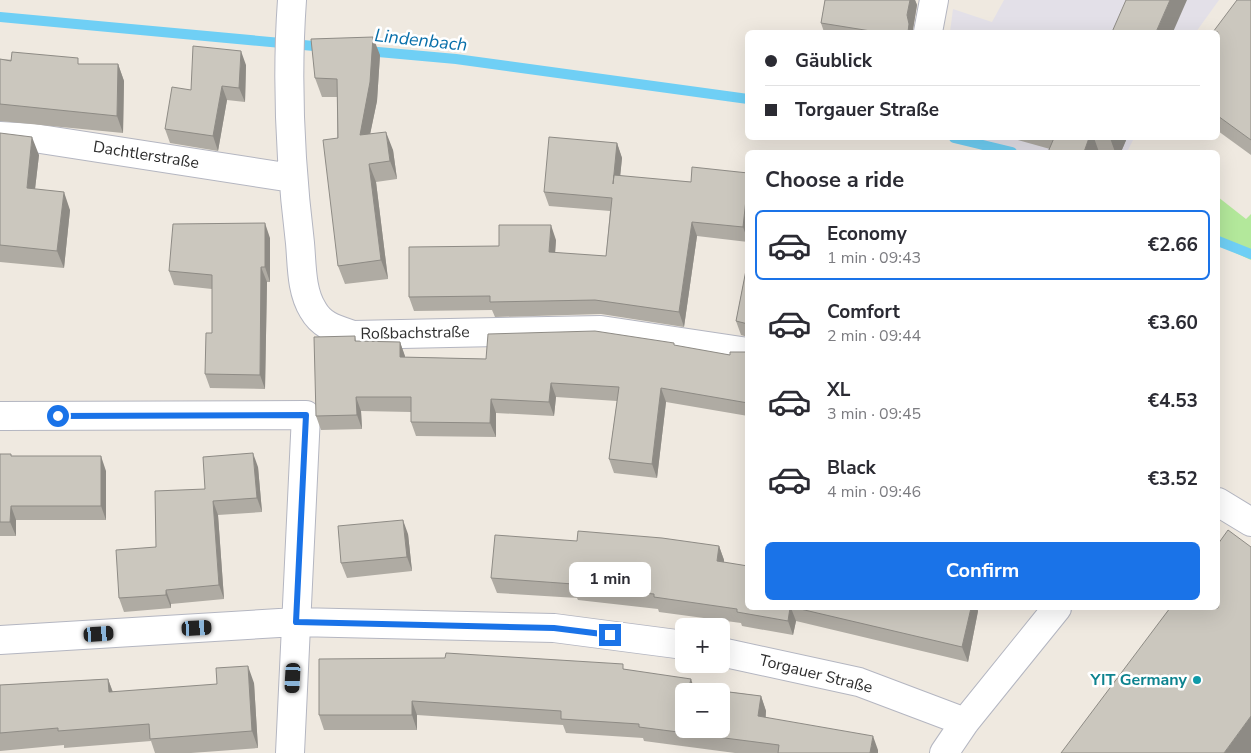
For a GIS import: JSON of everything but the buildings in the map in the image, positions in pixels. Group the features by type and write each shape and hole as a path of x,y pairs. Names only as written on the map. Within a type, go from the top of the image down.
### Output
{"street":[{"name":"Roßbachstraße","path":"292,0 288,62 292,178 305,292 313,310 326,326 353,335 601,330 745,352"},
{"path":"928,30 934,0"},
{"name":"Dachtlerstraße","path":"0,136 34,138 292,178"},
{"path":"0,416 306,415 290,753"},
{"path":"1220,503 1251,522"},
{"path":"944,753 966,722 1055,610"},
{"path":"0,640 296,622 554,628 675,644"},
{"name":"Torgauer Straße","path":"730,654 859,682 966,722"}],"shaded area":[{"path":"1004,0 1219,0 1197,30 950,30 953,9 992,22"},
{"path":"973,140 1133,140 1128,150 1016,150 979,143"}],"green space":[{"path":"1220,199 1246,219 1251,214 1251,260 1220,246"}],"waterway":[{"name":"Lindenbach","path":"0,17 325,47"},
{"name":"Lindenbach","path":"367,51 456,59 745,99"},
{"name":"Lindenbach","path":"962,140 1004,150"},
{"name":"Lindenbach","path":"1220,242 1251,254"}],"place":[{"name":"YIT Germany","path":"1197,680"}],"route":[{"path":"58,416 306,415 296,622 554,628 610,635"}]}
